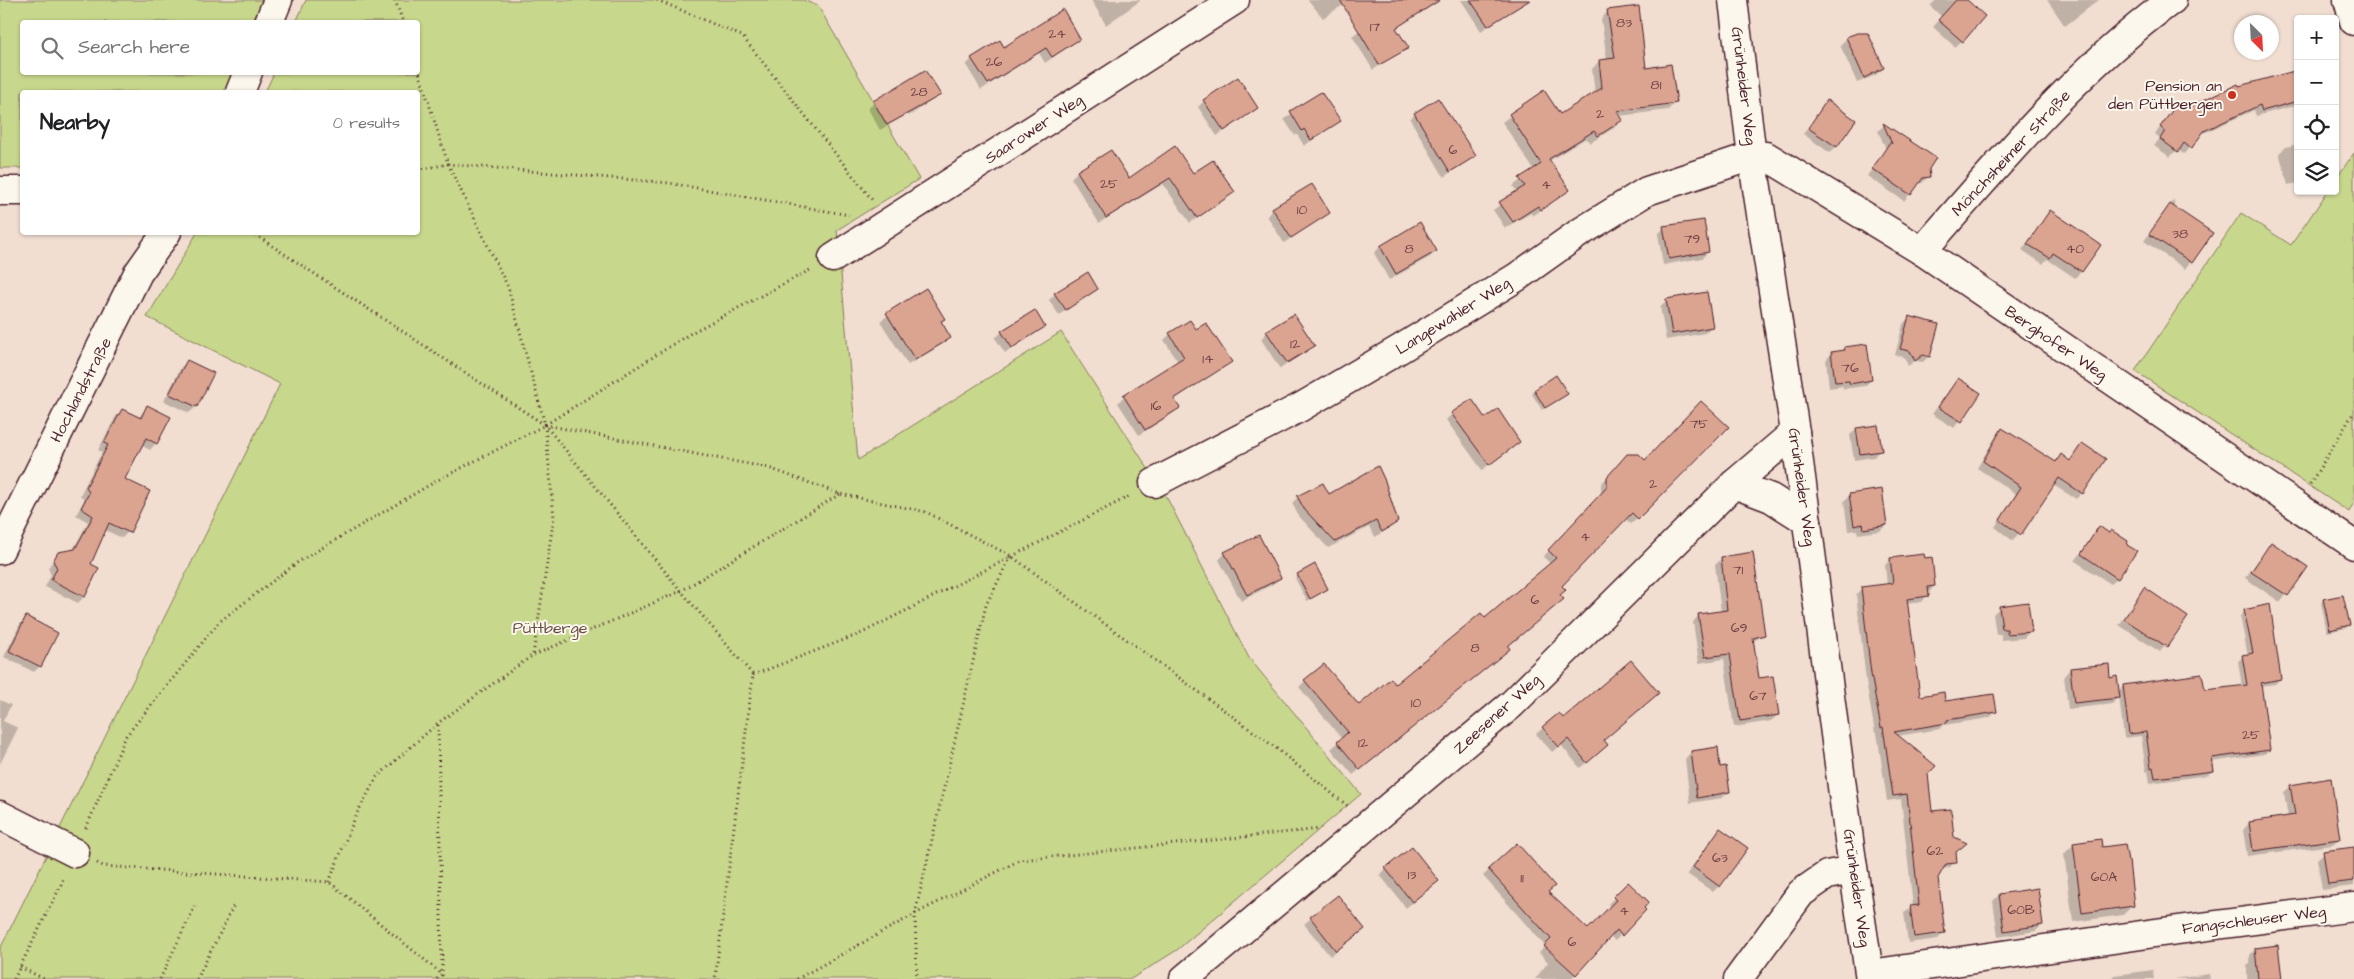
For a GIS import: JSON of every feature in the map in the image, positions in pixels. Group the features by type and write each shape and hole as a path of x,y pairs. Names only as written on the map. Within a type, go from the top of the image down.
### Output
{"street":[{"path":"270,20 278,0"},
{"name":"Saarower Weg","path":"833,258 1235,0"},
{"name":"Grünheider Weg","path":"1733,0 1752,156 1795,432 1853,870 1870,977 2155,933"},
{"name":"Mönchsheimer Straße","path":"1922,251 2044,112 2143,21 2172,0"},
{"path":"2348,0 2354,21"},
{"path":"241,90 247,75"},
{"name":"Berghofer Weg","path":"1752,156 1766,156 1922,251 2354,545"},
{"name":"Langewahler Weg","path":"1154,483 1301,407 1400,349 1517,277 1579,233 1647,191 1752,156"},
{"path":"0,191 20,191"},
{"name":"Hochlandstraße","path":"0,550 138,273 165,235"},
{"name":"Zeesener Weg","path":"1184,979 1512,704 1734,484 1795,432"},
{"path":"1734,484 1772,498 1807,521"},
{"path":"0,815 71,864"},
{"path":"1738,979 1801,893 1827,875 1853,870"},
{"name":"Fangschleuser Weg","path":"2155,933 2354,907"}],"path":[{"path":"395,0 402,20"},
{"path":"657,0 742,36 889,222"},
{"path":"420,75 448,164 508,287 545,425 554,517 534,655"},
{"path":"420,170 448,164 669,183 889,222"},
{"path":"256,235 545,425 681,591 754,675 715,979"},
{"path":"14,979 71,864 126,736 219,622 298,562 438,480 545,425 691,333 833,258"},
{"path":"2296,507 2354,412"},
{"path":"545,425 769,468 840,494 926,512 1012,556 1272,745 1370,824"},
{"path":"754,675 862,633 1154,483"},
{"path":"329,882 356,815 377,777 438,723 534,655 681,591 840,494"},
{"path":"917,979 915,914 986,604 1012,556"},
{"path":"438,723 442,974 444,979"},
{"path":"797,979 915,914 1020,860 1321,829"},
{"path":"71,864 329,882 442,974"},
{"path":"197,979 234,905"},
{"path":"160,979 195,906"},
{"path":"20,967 44,979"},
{"path":"437,979 442,974"}],"green space":[{"path":"0,0 264,0 256,20 20,20 20,75 234,75 228,90 20,90 20,168 0,168"},
{"name":"Püttberge","path":"306,0 803,0 818,6 919,179 837,230 858,460 1061,332 1168,500 1249,658 1361,794 1177,950 1131,979 0,979 0,949 280,384 147,317 196,235 420,235 420,90 266,90 273,75 420,75 420,20 297,20"},
{"path":"2354,153 2354,502 2349,512 2135,371 2241,213 2291,245 2325,195 2339,195 2339,174"}],"building":[{"path":"1340,0 1440,0 1396,28 1409,48 1379,65"},
{"path":"1470,0 1530,0 1488,26"},
{"path":"1956,0 1967,0 1985,16 1963,42 1938,20"},
{"path":"1639,6 1646,68 1671,64 1677,103 1617,111 1623,120 1598,136 1594,131 1549,159 1570,190 1541,210 1538,206 1513,222 1499,202 1525,186 1519,178 1541,164 1509,114 1544,90 1560,114 1602,88 1599,60 1615,58 1607,10"},
{"path":"1063,9 1080,39 1052,57 1046,48 988,84 971,58 1000,40 1004,47"},
{"path":"1857,33 1868,33 1884,68 1864,78 1846,37"},
{"path":"925,70 941,95 887,125 873,101"},
{"path":"2294,71 2294,102 2262,111 2260,105 2204,131 2191,149 2184,143 2178,152 2160,139 2165,131 2160,127 2177,104 2184,109 2238,84 2239,86"},
{"path":"1238,77 1258,108 1224,131 1203,100"},
{"path":"1321,92 1341,121 1311,140 1304,129 1302,131 1290,111"},
{"path":"1438,98 1476,156 1450,172 1414,113"},
{"path":"1827,100 1856,120 1837,147 1808,128"},
{"path":"1883,123 1936,158 1929,169 1930,177 1923,178 1911,195 1872,169 1890,142 1892,144"},
{"path":"1175,146 1193,173 1213,160 1235,192 1197,218 1170,178 1106,218 1077,171 1111,150 1129,178"},
{"path":"1312,184 1330,213 1291,238 1272,208"},
{"path":"2170,204 2213,233 2192,263 2149,234"},
{"path":"2050,210 2101,245 2082,272 2053,253 2050,258 2027,244"},
{"path":"1704,220 1709,252 1669,259 1663,226"},
{"path":"1420,222 1437,251 1396,274 1380,246"},
{"path":"1088,272 1098,289 1066,310 1054,293"},
{"path":"926,288 945,319 941,321 951,338 915,360 886,313"},
{"path":"1707,292 1713,327 1672,334 1666,299"},
{"path":"1035,310 1045,327 1012,348 1001,331"},
{"path":"1294,314 1315,346 1287,363 1266,331"},
{"path":"1909,316 1939,324 1930,357 1923,355 1915,361 1910,351 1900,349"},
{"path":"1190,320 1196,329 1206,323 1232,362 1174,399 1180,408 1145,430 1123,395 1184,357 1169,333"},
{"path":"1867,344 1872,380 1850,384 1849,381 1835,382 1831,352 1845,350 1844,347"},
{"path":"187,360 214,373 197,407 169,394"},
{"path":"1556,375 1568,394 1545,408 1534,390"},
{"path":"1958,378 1981,393 1962,422 1938,407"},
{"path":"1472,399 1485,418 1498,409 1520,442 1489,465 1451,413"},
{"path":"1701,401 1729,427 1638,519 1632,513 1562,586 1566,590 1560,595 1564,599 1508,646 1510,649 1360,770 1337,742 1348,732 1304,680 1324,664 1359,705 1391,678 1395,684 1481,613 1485,618 1556,558 1548,550 1607,487 1607,477 1627,454 1639,454 1645,460"},
{"path":"147,405 171,417 157,444 146,438 125,479 150,491 130,533 109,523 91,564 99,568 85,597 51,580 57,568 53,561 58,552 75,549 93,516 81,508 89,493 86,487 108,445 104,443 122,409 141,418"},
{"path":"1878,425 1882,451 1860,454 1856,428"},
{"path":"2002,428 2056,462 2061,454 2070,461 2082,443 2106,459 2083,494 2059,478 2021,535 2000,520 2021,487 1983,461"},
{"path":"1378,466 1385,481 1398,522 1382,532 1376,521 1335,542 1304,509 1297,496 1323,483 1329,494"},
{"path":"1882,489 1887,525 1864,529 1863,524 1854,526 1849,494"},
{"path":"2099,526 2109,533 2111,530 2128,541 2127,545 2137,551 2118,579 2081,554"},
{"path":"1259,535 1281,578 1247,595 1224,552"},
{"path":"2271,542 2308,567 2288,596 2251,572"},
{"path":"1753,552 1765,635 1753,638 1759,678 1773,676 1779,715 1740,721 1730,654 1705,657 1698,614 1727,610 1721,557"},
{"path":"1924,554 1925,558 1932,557 1935,586 1928,587 1929,596 1907,599 1920,696 1944,692 1945,701 1994,694 1997,712 1947,720 1947,723 1894,732 1936,766 1928,774 1932,811 1951,809 1954,837 1967,843 1956,852 1957,863 1946,864 1938,878 1945,933 1914,937 1910,906 1919,905 1907,794 1893,796 1883,727 1881,728 1871,674 1861,587 1893,583 1890,558"},
{"path":"1315,564 1328,589 1310,599 1297,574"},
{"path":"2144,587 2188,617 2167,647 2124,619"},
{"path":"2343,595 2350,625 2330,630 2323,599"},
{"path":"2028,602 2032,632 2007,634 2007,629 2002,629 1999,606"},
{"path":"2270,604 2281,679 2261,683 2270,750 2212,758 2214,771 2155,778 2153,767 2151,768 2146,732 2129,734 2123,685 2202,674 2205,690 2247,685 2242,655 2253,653 2244,610"},
{"path":"26,616 58,633 41,667 9,651"},
{"path":"1631,660 1659,693 1604,740 1608,745 1587,763 1568,739 1559,747 1542,727 1559,713 1563,718"},
{"path":"2109,664 2110,678 2117,676 2120,698 2074,703 2070,668"},
{"path":"1718,747 1720,767 1726,766 1730,792 1697,798 1691,751"},
{"path":"2331,778 2340,839 2253,851 2249,822 2295,815 2290,785"},
{"path":"1720,828 1748,848 1720,887 1693,867"},
{"path":"2101,839 2102,847 2125,844 2129,861 2134,906 2082,913 2073,843"},
{"path":"1517,843 1555,886 1548,892 1588,929 1616,900 1613,897 1628,882 1649,902 1644,908 1646,910 1622,936 1617,930 1576,975 1544,946 1551,939 1488,869"},
{"path":"1412,847 1439,881 1412,902 1385,868"},
{"path":"2354,847 2354,881 2328,884 2323,851"},
{"path":"2038,888 2043,925 2004,931 1999,894"},
{"path":"1338,895 1365,929 1336,951 1310,917"},
{"path":"2278,945 2282,979 2258,979 2255,948"}],"place":[{"name":"Pension an den Püttbergen","path":"2232,95"}]}
